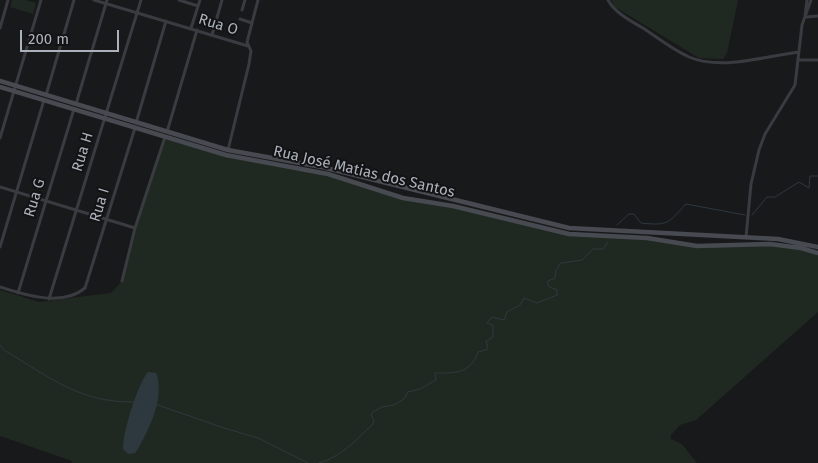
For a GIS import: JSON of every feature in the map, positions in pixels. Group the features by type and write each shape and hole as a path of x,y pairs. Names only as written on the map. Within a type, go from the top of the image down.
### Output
{"main road":[{"name":"Rua José Matias dos Santos","path":"0,81 45,98 227,153 328,174 403,198 453,206 569,234 647,238 691,245 770,244 818,253"},
{"name":"Rua José Matias dos Santos","path":"0,87 15,88"},
{"name":"Rua José Matias dos Santos","path":"227,153 322,168 569,228 778,239 818,247"},
{"path":"388,194 394,190 391,184"},
{"path":"403,198 402,192 406,188"},
{"path":"691,245 694,235"},
{"path":"704,235 704,245"}],"street":[{"path":"0,28 8,0"},
{"path":"0,138 41,0"},
{"path":"0,247 74,0"},
{"name":"Rua O","path":"94,0 106,2 248,46"},
{"name":"Rua H","path":"50,299 141,0"},
{"path":"179,0 198,6"},
{"path":"191,28 200,0"},
{"path":"212,35 222,0"},
{"path":"242,10 245,0"},
{"path":"227,153 249,64 251,50 248,46 258,0"},
{"path":"608,0 616,11 683,54 695,59 724,62 799,52"},
{"path":"746,237 750,184 758,150 765,134 792,91 799,60 807,0"},
{"path":"805,17 811,0"},
{"name":"Rua G","path":"18,293 106,2"},
{"path":"805,17 818,16"},
{"path":"240,19 252,22"},
{"name":"Rua I","path":"50,299 72,294 84,288 108,219 166,21"},
{"path":"122,280 135,228 197,30"},
{"path":"799,60 818,60"},
{"path":"0,187 135,228"},
{"path":"0,287 39,299 50,299"}],"shaded area":[{"path":"12,0 25,0 36,3 33,14 10,7"},
{"path":"611,0 738,0 727,53 723,59 699,58 615,7"},
{"path":"165,137 226,155 310,171 388,194 453,206 569,234 647,238 697,246 770,244 818,253 818,312 696,420 680,425 671,435 671,439 682,444 697,463 71,463 72,461 0,436 0,290 39,302 111,293 122,281 135,228"},
{"path":"148,372 156,373 158,382 159,392 155,411 139,447 135,453 128,454 123,449 125,432 135,397"}],"waterway":[{"path":"752,215 767,197 775,197 799,182 809,188 810,176 818,176"},
{"path":"617,225 629,214 634,214 641,223 657,224 667,222 686,204 745,215"},
{"path":"319,463 334,457 348,447 372,425 374,421 371,414 373,412 382,407 394,405 404,399 408,392 420,389 436,380 435,373 461,371 471,365 478,352 488,349 486,341 493,337 493,325 487,323 492,317 504,320 507,312 520,305 524,298 537,303 557,295 557,290 548,286 548,281 555,278 556,270 561,263 582,260 593,249 603,249 608,242"},
{"path":"0,345 4,350 51,379 81,393 97,398 134,402"},
{"path":"155,404 258,438 308,463"}]}
